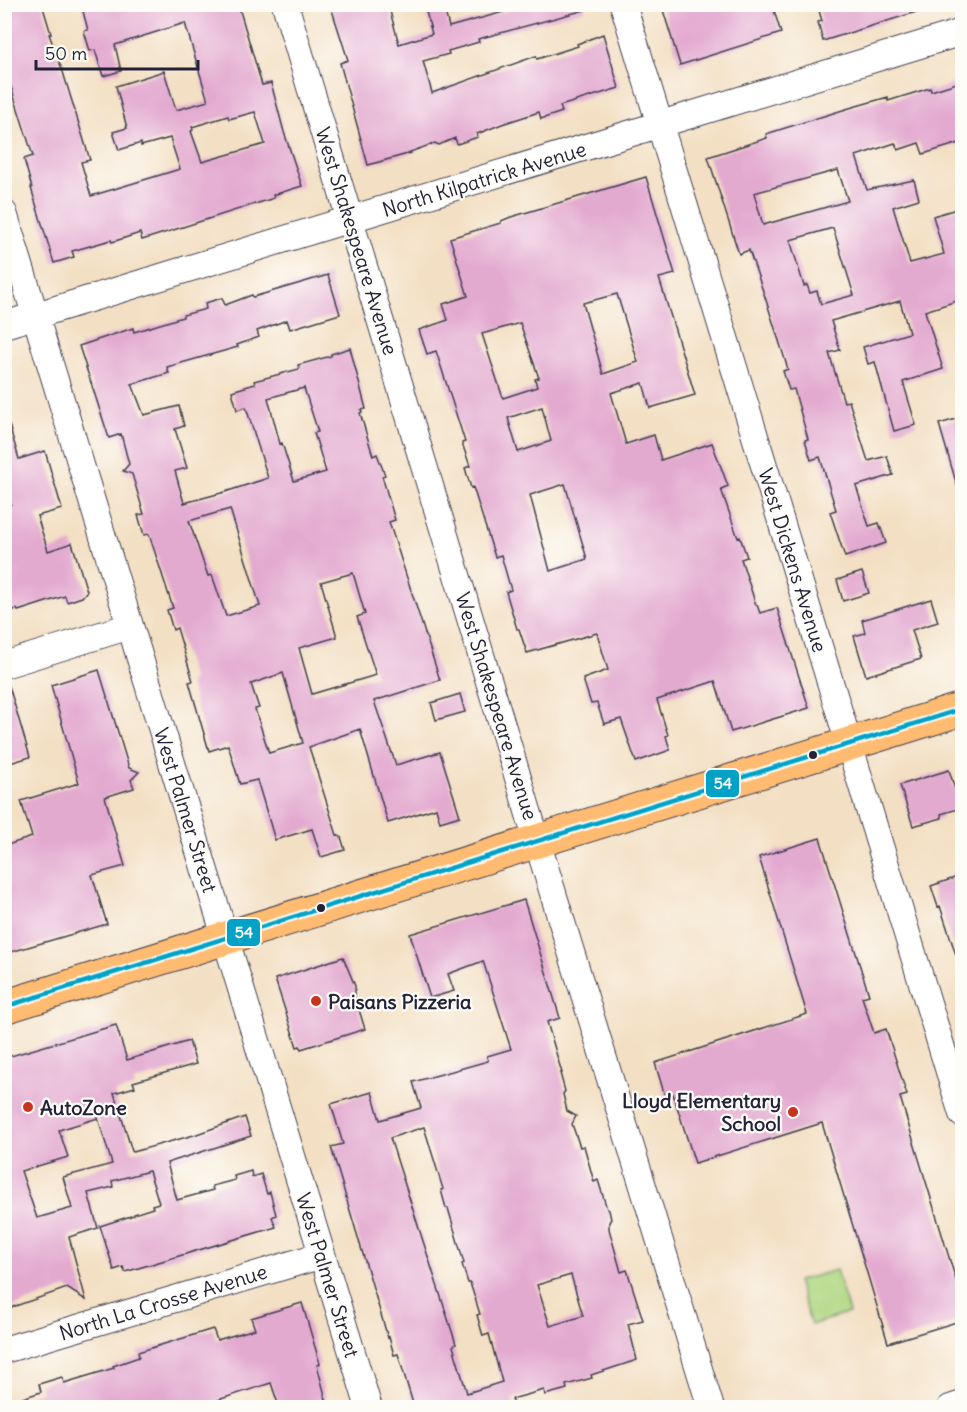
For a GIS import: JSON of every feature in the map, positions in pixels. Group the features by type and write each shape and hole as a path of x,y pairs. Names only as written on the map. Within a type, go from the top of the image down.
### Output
{"main road":[{"path":"4,1007 963,709"}],"street":[{"name":"West Shakespeare Avenue","path":"285,4 537,841 711,1407"},
{"name":"West Dickens Avenue","path":"623,4 849,744 958,1083 963,1114"},
{"name":"North Kilpatrick Avenue","path":"4,326 963,32"},
{"name":"West Palmer Street","path":"4,213 369,1407"},
{"path":"4,665 130,626"},
{"name":"North La Crosse Avenue","path":"4,1350 322,1255"},
{"path":"950,1407 963,1404"}],"green space":[{"path":"836,1270 849,1313 811,1325 797,1281"}],"building":[{"path":"4,4 42,4 51,34 49,34 90,160 81,162 91,196 180,169 170,138 119,150 113,132 127,128 116,86 164,71 176,110 208,101 185,23 115,45 121,71 103,76 95,50 90,51 84,31 88,30 81,4 238,4 262,85 271,83 302,186 273,195 274,198 142,240 140,233 72,251 74,257 54,263 24,159 33,156 4,65","holes":["255,112 265,144 202,162 191,131 192,127 228,116 229,119"]},
{"path":"330,4 388,4 399,44 432,34 424,4 443,4 449,27 532,4 584,4 585,10 478,39 479,42 448,51 449,54 423,61 432,93 536,56 537,59 578,46 577,44 603,34 619,88 560,106 562,112 541,119 539,112 502,124 477,134 478,137 457,144 455,138 439,145 435,143 411,153 368,165 340,63 348,60"},
{"path":"675,4 772,4 781,33 680,65 663,10"},
{"path":"817,4 926,4 926,9 823,41 818,22 822,21"},
{"path":"963,81 963,142 923,154 919,143 898,150 895,143 856,156 867,190 914,180 919,199 893,207 910,263 944,254 933,216 963,207 963,299 925,311 943,369 903,382 916,425 894,431 875,362 868,364 863,347 909,333 900,301 831,321 840,350 829,353 844,402 849,401 868,461 887,456 893,475 856,486 869,526 879,523 886,543 845,557 830,512 836,510 820,457 811,460 805,440 808,439 794,389 789,390 783,371 788,369 764,294 749,250 739,254 708,157 767,138 766,134 846,109 888,97 888,101 930,88 931,91","holes":["838,170 848,201 763,225 754,193","833,228 854,295 821,304 817,291 810,293 807,285 804,286 790,240"]},
{"path":"646,177 675,274 659,278 695,395 650,408 643,383 611,393 626,444 654,435 661,460 712,443 728,486 721,489 747,557 741,559 756,605 760,613 777,608 809,708 731,732 715,681 657,700 668,735 666,736 670,750 636,762 621,719 604,724 597,703 591,704 583,679 608,670 597,633 527,653 506,592 511,590 501,555 495,557 473,487 471,488 465,468 470,466 462,443 465,442 436,351 427,354 419,330 448,320 443,304 468,296 450,238 501,223 511,217","holes":["617,294 638,362 603,374 583,303","520,323 539,378 535,379 537,387 503,398 482,334","542,407 551,441 518,452 508,418","565,484 587,559 550,571 530,495"]},
{"path":"328,275 340,314 290,329 287,320 257,331 259,337 237,345 238,347 167,367 169,373 132,384 144,415 179,406 184,426 175,429 187,468 175,471 184,503 225,492 268,478 246,407 237,410 232,391 255,384 254,381 299,369 298,365 350,348 366,409 361,410 360,413 373,456 377,454 385,475 382,476 395,520 389,522 440,680 374,701 396,765 440,752 460,816 440,822 436,808 388,823 360,729 309,747 337,835 341,837 345,850 321,857 312,829 275,840 257,780 240,784 228,745 209,751 189,682 193,681 177,628 173,630 167,610 173,608 149,534 144,535 138,515 144,514 132,474 123,471 129,464 121,434 109,438 79,346 133,328 134,332 183,317 183,315 206,309 205,303 222,298 225,305 252,295 253,297","holes":["304,388 318,432 314,433 326,472 294,481 282,443 280,444 268,398","230,509 260,606 226,616 212,575 208,576 189,521","353,573 365,614 357,617 376,675 312,694 299,648 337,637 321,582","283,673 303,743 269,753 255,709 259,708 251,684"]},
{"path":"963,417 963,488 958,489 939,424"},
{"path":"9,425 19,459 45,451 62,509 37,516 48,551 72,543 87,591 82,597 67,602 65,596 18,611 17,609 4,613 4,506 11,504 4,483 4,426"},
{"path":"862,572 869,593 843,601 837,580"},
{"path":"931,599 938,622 912,630 921,659 866,676 854,636 865,633 862,620"},
{"path":"99,670 129,768 139,772 131,780 134,788 105,797 125,866 92,875 107,924 4,954 4,846 32,837 21,801 79,783 51,685"},
{"path":"4,686 9,686 30,757 10,763 4,744"},
{"path":"460,694 465,712 436,720 431,703"},
{"path":"949,770 961,808 941,814 942,818 913,826 900,785"},
{"path":"820,838 869,995 862,997 874,1033 886,1029 907,1095 900,1097 963,1303 963,1320 888,1343 822,1123 695,1163 673,1094 665,1096 655,1063 807,1014 759,857"},
{"path":"963,875 963,963 959,964 931,886"},
{"path":"524,900 560,1018 547,1022 562,1073 560,1073 567,1111 576,1116 572,1124 580,1147 584,1146 594,1182 598,1180 609,1210 611,1219 609,1229 621,1272 627,1270 643,1320 628,1324 637,1360 591,1375 592,1378 566,1385 567,1389 545,1395 544,1390 512,1399 515,1407 414,1407 398,1354 394,1355 388,1338 331,1147 343,1144 331,1104 372,1092 380,1120 421,1108 413,1082 488,1061 487,1056 511,1049 483,961 448,974 454,991 430,998 410,934","holes":["424,1127 464,1263 462,1264 480,1314 477,1315 483,1336 489,1334 502,1382 467,1393 453,1346 456,1344 390,1138","571,1275 583,1316 550,1326 537,1285"]},
{"name":"Paisans Pizzeria","path":"343,957 355,986 355,997 365,1029 301,1049 300,1046 297,1047 275,979"},
{"path":"116,1025 127,1060 189,1041 196,1064 133,1082 135,1087 114,1093 132,1151 194,1135 245,1117 251,1136 167,1163 177,1200 213,1190 212,1186 235,1180 234,1176 251,1171 252,1177 261,1174 267,1194 270,1192 276,1215 272,1217 276,1227 125,1272 123,1267 114,1270 100,1226 153,1208 152,1205 159,1203 149,1171 112,1181 113,1187 88,1193 98,1228 69,1237 86,1300 67,1288 4,1310 4,1058","holes":["98,1118 112,1164 63,1177 72,1208 37,1218 21,1171 68,1157 59,1130"]},
{"path":"302,1303 320,1364 317,1365 328,1407 279,1407 271,1383 196,1407 4,1407 4,1404 41,1392 39,1384 62,1377 64,1383 114,1368 113,1366 139,1357 138,1352 213,1329 217,1340 255,1329 251,1318"}],"transit line":[{"name":"54","path":"4,1007 962,709"}],"place":[{"name":"Paisans Pizzeria","path":"316,1001"},
{"name":"AutoZone","path":"28,1107"},
{"name":"Lloyd Elementary School","path":"793,1112"}]}
